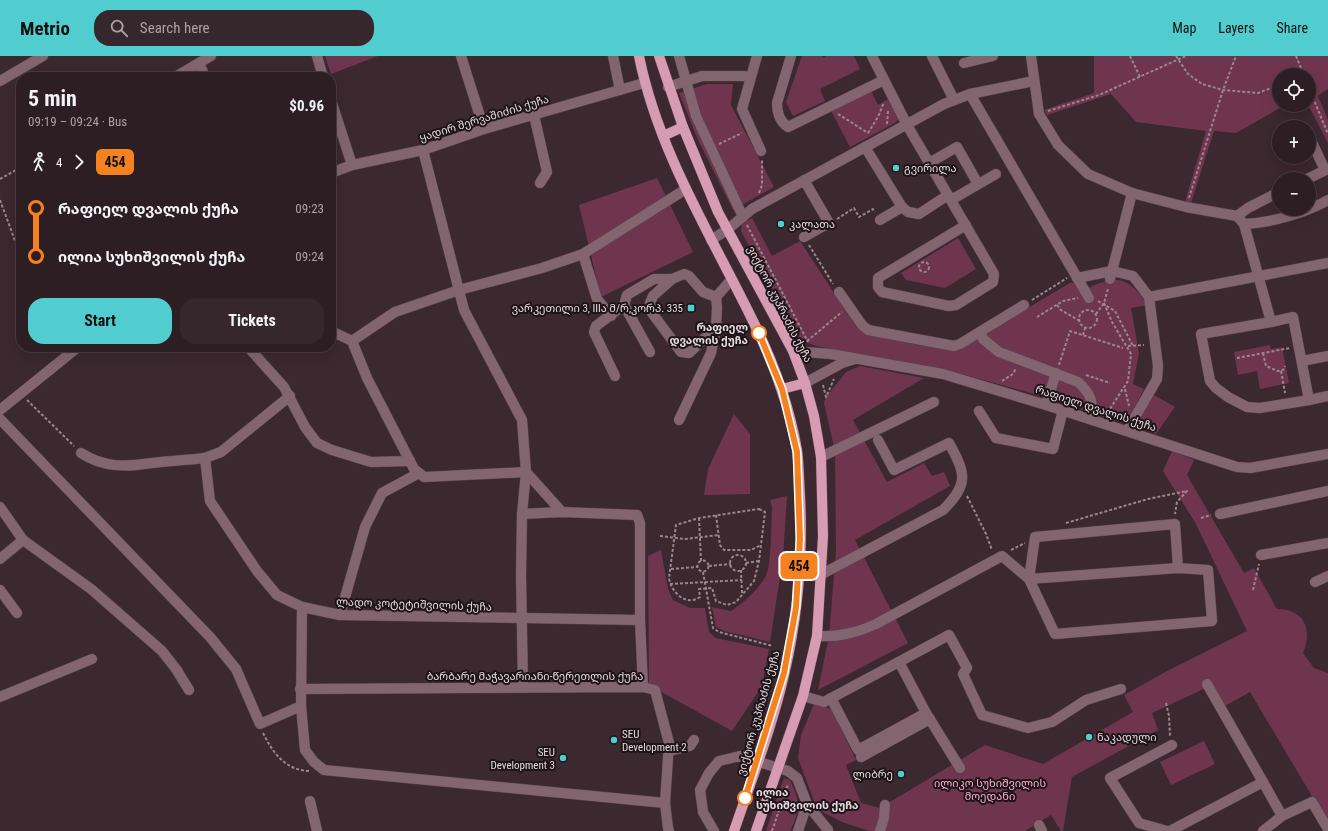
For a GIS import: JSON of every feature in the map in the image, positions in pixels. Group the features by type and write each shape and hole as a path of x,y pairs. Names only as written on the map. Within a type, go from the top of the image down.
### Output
{"main road":[{"name":"ვიქტორ კუპრაძის ქუჩა","path":"639,56 644,83 663,136 686,189 752,319 782,389 797,452 800,508 799,571 796,608 784,673 758,760 734,831"},
{"name":"ვიქტორ კუპრაძის ქუჩა","path":"659,56 668,87 683,127 727,230 793,350 805,383 814,416 821,457 824,503 822,574 817,636 803,696 780,767 756,831"},
{"path":"663,136 683,127"},
{"path":"782,389 805,383"}],"street":[{"path":"0,81 43,56"},
{"path":"184,72 211,56"},
{"path":"317,56 322,72"},
{"path":"461,56 484,129"},
{"path":"613,56 620,90"},
{"path":"679,56 696,116 743,217"},
{"path":"756,56 742,109 761,151"},
{"path":"791,56 777,103 777,110 783,124 788,127 829,107 886,84"},
{"path":"872,56 907,125 966,225 994,274 993,282 956,305 950,306 882,292 878,287 878,278 966,225"},
{"path":"932,56 954,100"},
{"path":"964,63 993,56"},
{"path":"1031,56 1039,114 1058,145 1088,174 1132,193 1258,223 1308,210 1328,200"},
{"path":"199,63 202,72"},
{"path":"668,87 702,76 750,77"},
{"path":"711,240 727,230 752,209 954,100 970,94 1034,81"},
{"name":"ყადირ შერვაშიძის ქუჩა","path":"336,170 352,165 422,150 484,129 644,83"},
{"path":"970,94 1089,298"},
{"path":"336,115 352,165"},
{"path":"534,115 547,172 540,183"},
{"path":"869,145 902,207 908,212 919,214 996,174"},
{"path":"929,163 957,147 978,184"},
{"path":"1316,149 1327,169 1316,174"},
{"path":"422,150 464,310 522,420 526,472 522,514 523,687"},
{"path":"804,180 829,223 804,238"},
{"path":"352,341 395,312 459,290 542,268 583,254 686,189"},
{"path":"1111,275 1132,193"},
{"path":"1271,322 1241,220 1248,208 1272,196"},
{"path":"880,220 902,207"},
{"path":"583,254 597,299 611,316"},
{"path":"1149,297 1328,263"},
{"path":"716,297 703,292 690,276 684,274 672,279 653,296 650,303 652,313 681,352 689,353 716,328"},
{"path":"1076,276 1133,276 1149,297 1156,344 1158,366 1157,379 1127,431"},
{"path":"615,376 594,332 596,326 624,305 627,295 654,280 672,279"},
{"path":"680,420 711,353 716,328 716,297 732,280"},
{"path":"838,292 862,325 868,330 954,346 960,344 1024,305"},
{"path":"624,305 650,352"},
{"path":"1309,400 1293,317 1201,334 1210,381 1216,388 1247,407 1260,408 1287,404 1309,400 1328,396"},
{"path":"980,332 983,339 999,352 1020,360 1057,370 1078,382 1088,391 1092,398 1093,409 1090,419"},
{"path":"336,333 352,341 367,378 410,461 424,477 526,472"},
{"name":"რაფიელ დვალის ქუჩა","path":"793,350 857,358 943,374 1063,410 1238,467 1250,468 1328,454"},
{"path":"0,410 72,352"},
{"path":"252,352 290,396 305,427 317,442 332,450 371,462 410,461"},
{"path":"1302,361 1328,356"},
{"path":"805,383 821,376 842,363 857,358"},
{"path":"1046,405 1057,370"},
{"path":"81,452 103,464 130,467 205,458 222,452 290,396"},
{"path":"821,457 934,402"},
{"path":"979,411 996,438 1053,449 1063,410"},
{"path":"0,419 210,637 236,669 260,724 301,706"},
{"path":"822,574 942,510 956,497 961,484 961,465 950,443 894,470 878,440"},
{"name":"ლადო კოტეტიშვილის ქუჩა","path":"205,458 210,501 257,572 277,595 302,607 340,615 640,620"},
{"path":"526,472 562,512"},
{"path":"340,615 365,527 382,493 419,473"},
{"path":"1220,514 1328,491"},
{"path":"0,507 23,540 91,589 162,651 176,669 189,690"},
{"path":"522,514 562,512 637,515 640,523 640,620 643,687"},
{"path":"1029,579 1035,536 1175,524 1178,568"},
{"path":"0,559 23,540"},
{"path":"1260,555 1328,543"},
{"path":"817,636 836,636 858,632 876,624 1002,556 1029,579 1055,634 1212,621 1208,570 1178,568 1029,579"},
{"path":"1315,582 1328,576"},
{"path":"0,590 18,613"},
{"path":"302,607 300,689 305,750 314,762 324,770 336,773 666,803"},
{"path":"803,696 824,702 949,635 967,668 964,674 982,715 1028,728 1052,722 1086,700 1121,689"},
{"path":"0,697 92,659"},
{"path":"899,662 928,716 960,768"},
{"path":"1207,684 1282,816"},
{"name":"ბარბარე მაჭავარიანი-წერეთლის ქუჩა","path":"300,689 643,687 655,690 669,743 666,803 668,828 670,831"},
{"path":"832,698 858,750 928,716"},
{"path":"861,757 928,716"},
{"path":"669,751 690,746 694,740"},
{"path":"1167,831 1139,823 1110,778 1172,745"},
{"path":"714,831 704,812 700,790 709,773 719,761 725,758 740,756 780,767 796,778 808,804 828,831"},
{"path":"1170,831 1263,782"},
{"path":"310,801 317,831"},
{"path":"1263,831 1282,816 1312,802 1328,829"},
{"path":"798,831 808,804"},
{"path":"880,831 885,805"}],"path":[{"path":"1130,56 1141,77"},
{"path":"1176,56 1188,74 1202,84 1223,90 1258,93 1272,88"},
{"path":"1039,114 1098,95 1178,61 1186,56"},
{"path":"1186,207 1223,90 1236,56"},
{"path":"1296,56 1301,68"},
{"path":"869,145 868,133 878,117 886,84"},
{"path":"1316,105 1328,134"},
{"path":"829,107 868,133"},
{"path":"886,136 888,107"},
{"path":"710,148 751,129"},
{"path":"752,209 762,185 761,151"},
{"path":"0,179 16,170"},
{"path":"0,200 16,243"},
{"path":"829,223 854,208 859,217 873,209 880,220"},
{"path":"743,217 814,352"},
{"path":"804,238 838,292"},
{"path":"920,262 925,262 928,264 927,271 924,272 919,270 918,267 920,262"},
{"path":"1085,328 1091,328 1096,325 1096,314 1104,303 1111,275"},
{"path":"1024,305 1076,276"},
{"path":"1037,317 1063,301 1073,298 1089,298 1104,303 1115,311 1133,346"},
{"path":"1101,422 1128,381 1131,360 1131,354 1128,346 1112,322 1104,303"},
{"path":"1056,305 1061,310 1080,321 1085,328"},
{"path":"807,341 849,306"},
{"path":"1080,321 1080,315 1085,311 1091,311 1096,314"},
{"path":"1083,335 1085,328"},
{"path":"1057,370 1070,331 1123,348"},
{"path":"1128,346 1156,344"},
{"path":"1237,358 1299,346"},
{"path":"1263,353 1266,366 1281,370"},
{"path":"988,387 1005,380 1013,374 1020,360"},
{"path":"1281,370 1283,370 1285,366"},
{"path":"1281,370 1287,404"},
{"path":"821,376 826,397 835,376"},
{"path":"1124,388 1134,419"},
{"path":"20,394 81,452"},
{"path":"961,484 986,534 995,559 1035,536"},
{"path":"1062,525 1148,499 1187,491 1177,502 1175,524"},
{"path":"759,509 765,512 762,545 754,582 742,593 736,602 727,605 716,601 712,588 699,589 700,597 695,600 685,600 677,595 670,584 670,569 676,525 699,518 716,515 759,509"},
{"path":"716,515 720,545 724,550 751,550 762,545"},
{"path":"697,567 698,563 701,561 699,518"},
{"path":"660,536 699,537 719,535"},
{"path":"730,564 732,558 736,555 736,551"},
{"path":"730,564 735,570 741,570 745,567 746,563 744,557 736,555"},
{"path":"1253,590 1260,555"},
{"path":"701,561 707,562 709,566"},
{"path":"746,563 759,561"},
{"path":"709,566 730,564"},
{"path":"709,566 704,572 704,583 713,628 719,632 773,646"},
{"path":"670,569 697,567 699,570 704,572"},
{"path":"741,570 742,593"},
{"path":"670,584 742,580"},
{"path":"1166,703 1172,745"},
{"path":"260,724 268,744 279,758 296,771 310,771"},
{"path":"772,831 789,781"}],"green space":[{"path":"325,56 378,56 336,72 330,72"},
{"path":"802,56 822,56 823,58 826,56 854,56 860,69 820,89 825,101 793,116 786,102"},
{"path":"1094,56 1328,56 1328,89 1318,96 1328,120 1328,143 1312,112 1316,112 1316,68 1272,68 1273,112 1236,133 1214,131 1191,203 1185,202 1206,131 1136,122 1111,94 1047,115 1044,110 1094,93"},
{"path":"707,84 733,84 731,105 774,187 733,210 698,140 679,93"},
{"path":"870,89 878,105 890,98 900,118 895,123 850,147 830,109"},
{"path":"657,178 693,252 601,297 579,205"},
{"path":"752,218 772,256 800,241 857,328 881,336 934,348 959,349 1070,283 1083,280 1088,288 1108,281 1116,280 1129,284 1148,305 1131,308 1139,353 1133,384 1144,389 1126,424 1027,392 951,371 816,346 800,340 741,231 742,224"},
{"path":"958,238 976,269 945,288 906,280 901,273"},
{"path":"1270,345 1271,349 1282,347 1289,383 1260,389 1257,371 1238,375 1234,352"},
{"path":"860,366 924,378 853,420 887,482 924,463 932,476 944,472 950,486 855,540 908,643 818,690 829,636 836,551 835,451 824,403 826,397 846,372"},
{"path":"1154,395 1175,407 1156,434 1135,427"},
{"path":"734,414 750,434 750,494 704,495 708,469"},
{"name":"ილიკო სუხიშვილის მოედანი","path":"1172,451 1194,460 1187,475 1244,573 1254,568 1277,609 1294,612 1300,617 1304,622 1307,636 1303,653 1314,668 1328,673 1328,823 1250,692 1225,706 1212,685 1152,713 1158,730 1072,777 1063,831 1061,831 1051,815 1025,831 869,831 842,822 817,809 798,758 801,735 814,704 824,706 832,710 856,760 846,765 861,803 880,808 985,745 1043,764 1133,712 1124,695 1169,670 1247,631 1196,524 1163,471"},
{"path":"787,496 783,557 770,642 724,631 716,627 712,607 731,611 750,596 765,578 769,564 771,544 772,507 770,500"},
{"path":"661,550 668,589 673,600 690,608 705,608 709,632 716,638 769,649 762,686 732,731 649,685 648,556"},
{"path":"1204,741 1215,764 1171,785 1160,762"},
{"path":"784,778 790,780 796,794 798,806 796,817 790,831 766,831"}],"bus line":[{"name":"454","path":"745,798 784,673 791,644 796,608 800,539 797,452 782,389 759,333"}],"place":[{"name":"გვირილა","path":"896,168"},
{"name":"კალათა","path":"781,224"},
{"name":"ვარკეთილი 3, IIIა მ/რ,კორპ. 335","path":"691,308"},
{"name":"რაფიელ დვალის ქუჩა","path":"759,333"},
{"name":"ნაკადული","path":"1089,737"},
{"name":"SEU Development 2","path":"614,740"},
{"name":"SEU Development 3","path":"563,758"},
{"name":"ლიბრე","path":"901,774"},
{"name":"ილია სუხიშვილის ქუჩა","path":"745,798"}]}
